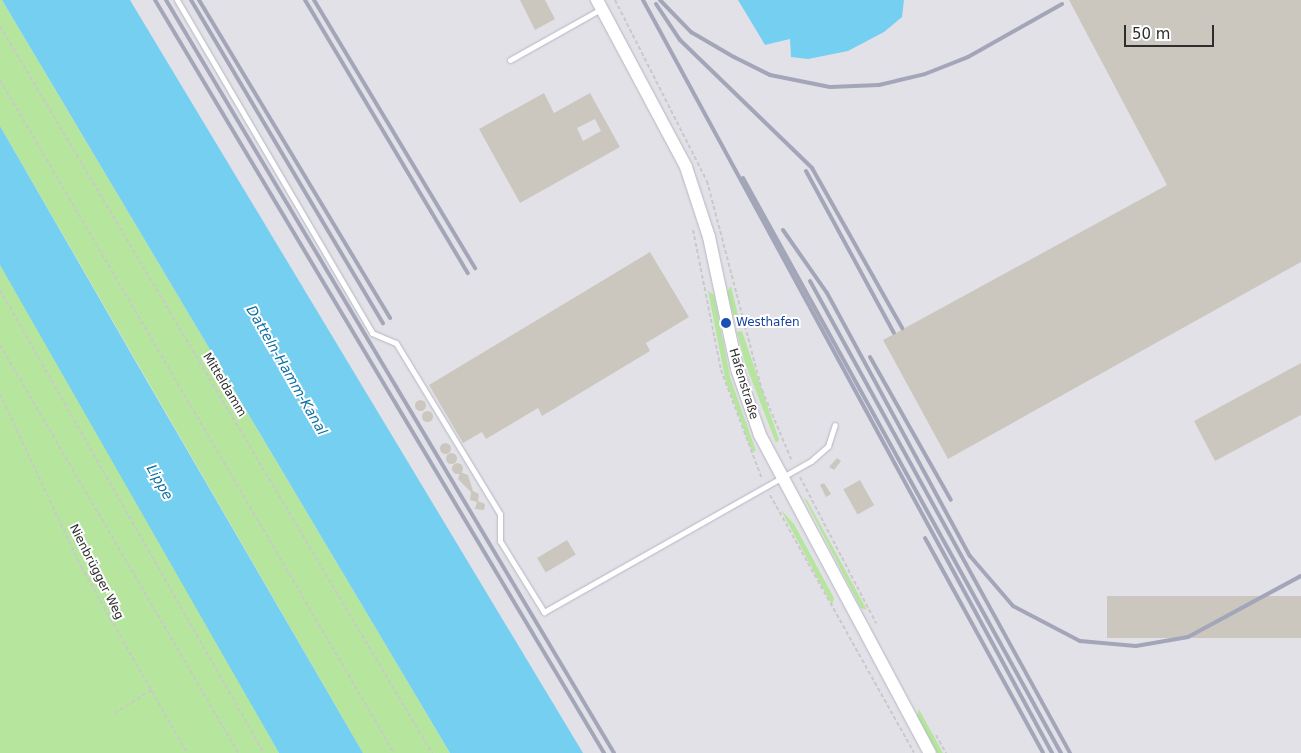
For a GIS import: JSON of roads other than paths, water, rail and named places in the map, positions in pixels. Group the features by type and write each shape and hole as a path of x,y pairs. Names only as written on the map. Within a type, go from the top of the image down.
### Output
{"street":[{"name":"Hafenstraße","path":"599,5 686,166 709,237 743,389 781,478 930,753"}],"lane":[{"path":"177,0 372,333 396,343 500,514 500,541 544,612 796,470 828,446 835,425"},
{"path":"510,60 599,5"}],"water":[{"name":"Datteln-Hamm-Kanal","path":"2,0 130,0 583,753 450,753"},
{"path":"738,0 904,0 902,17 884,32 848,51 808,59 791,57 790,39 765,45"},
{"name":"Lippe","path":"0,126 363,753 279,753 0,265"}],"railway":[{"path":"155,0 604,753"},
{"path":"166,0 614,753"},
{"path":"191,0 383,323"},
{"path":"199,0 390,318"},
{"path":"305,0 468,273"},
{"path":"314,0 475,268"},
{"path":"643,0 1052,753"},
{"path":"660,0 691,32 734,57 770,75 830,87 879,85 925,74 968,57 1062,4"},
{"path":"656,4 680,40 812,168 902,328"},
{"path":"806,171 894,333"},
{"path":"743,178 1061,753"},
{"path":"783,230 827,293 970,556 1013,606 1080,641 1136,646 1188,637 1301,576"},
{"path":"810,281 1070,753"},
{"path":"870,357 951,500"},
{"path":"925,538 1043,753"}],"place":[{"name":"Westhafen","path":"726,323"}]}
